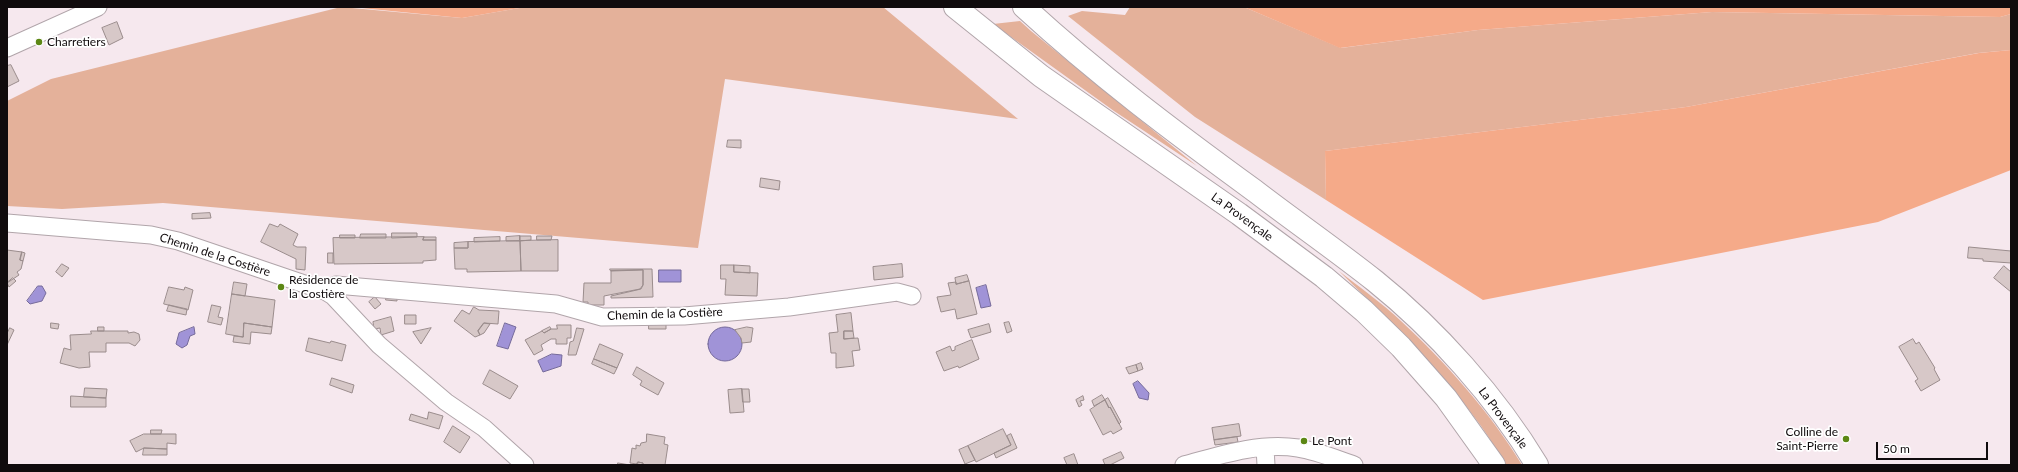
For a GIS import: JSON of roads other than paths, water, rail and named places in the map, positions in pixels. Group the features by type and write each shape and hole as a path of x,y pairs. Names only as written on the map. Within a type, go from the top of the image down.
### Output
{"highway":[{"name":"La Provençale","path":"954,7 1041,76 1251,223 1324,277 1364,311 1401,347 1446,398 1494,465"},
{"name":"La Provençale","path":"1024,7 1046,28 1135,103 1375,281 1421,321 1466,369 1498,409 1537,465"}],"street":[{"path":"7,48 98,7"},
{"name":"Chemin de la Costière","path":"7,223 151,235 178,241 325,291 333,296 379,346 446,402 484,428 525,465"},
{"name":"Chemin de la Costière","path":"325,291 336,285 556,304 602,317 684,316 789,307 897,292 912,296"},
{"path":"1265,448 1266,465"},
{"path":"1184,465 1226,453 1265,448 1298,448 1354,465"}],"place":[{"name":"Charretiers","path":"39,42"},
{"name":"Résidence de la Costière","path":"281,287"},
{"name":"Colline de Saint-Pierre","path":"1846,439"},
{"name":"Le Pont","path":"1304,441"}]}
